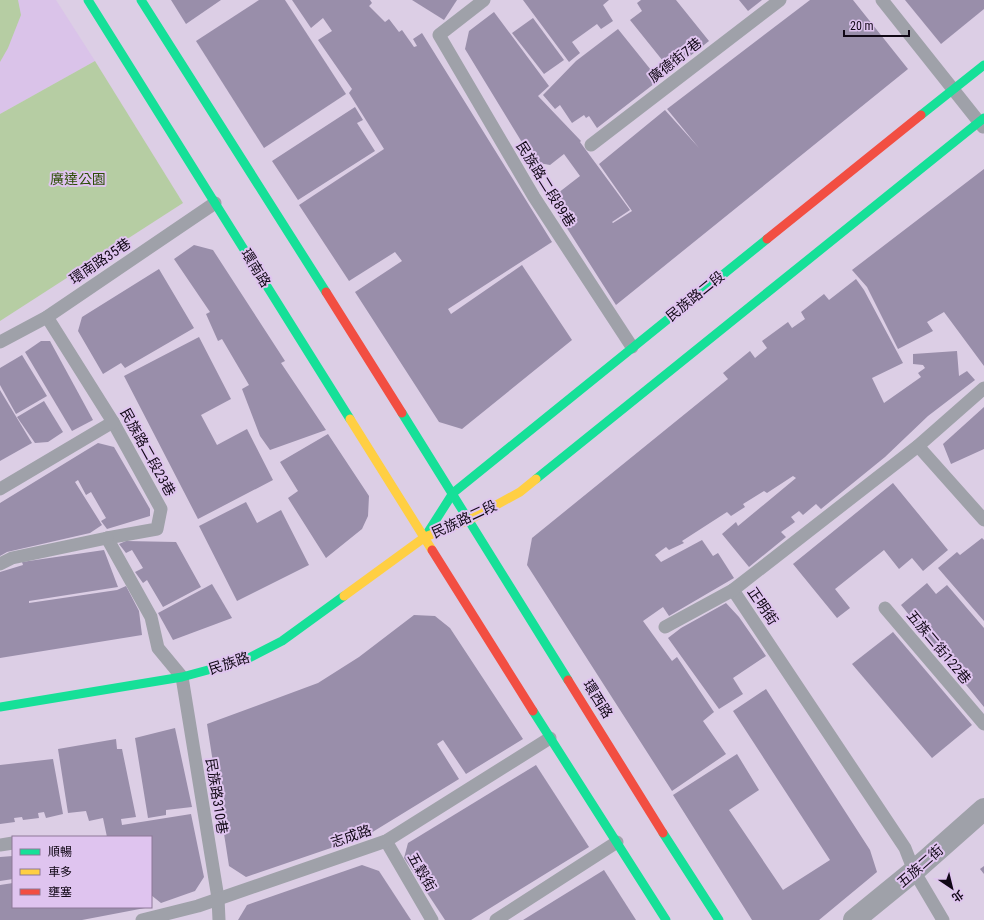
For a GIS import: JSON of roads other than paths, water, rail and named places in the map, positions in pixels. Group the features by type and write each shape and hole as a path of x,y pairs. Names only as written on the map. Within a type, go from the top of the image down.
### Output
{"main road":[{"name":"環南路","path":"88,0 425,537"},
{"path":"141,0 453,493"},
{"name":"民族路二段","path":"425,537 453,493 632,347 984,65"},
{"name":"民族路二段","path":"425,537 469,520 520,492 982,123"},
{"name":"環西路","path":"453,493 625,772 719,920"},
{"path":"425,537 550,738 666,920"},
{"name":"民族路","path":"0,707 182,677 245,660 282,641 425,537"}],"street":[{"name":"五族二街","path":"854,920 914,871 984,809"}],"lane":[{"name":"民族路二段89巷","path":"484,0 439,34 534,197 632,347"},
{"name":"廣德街7巷","path":"591,145 780,0"},
{"path":"882,0 953,90 982,123"},
{"name":"環南路35巷","path":"0,342 47,317 215,203"},
{"name":"民族路二段23巷","path":"47,317 113,422 161,509 157,529 107,538"},
{"name":"正明街","path":"943,920 914,871 906,848 732,590 918,446 984,388"},
{"path":"0,489 113,422"},
{"path":"918,446 984,520"},
{"path":"0,564 12,558 107,538 151,617 158,648 182,677"},
{"path":"665,627 732,590"},
{"name":"五族二街122巷","path":"885,608 984,724"},
{"name":"民族路310巷","path":"182,677 218,898 219,920"},
{"name":"志成路","path":"142,920 198,906 386,840 550,738"},
{"name":"五穀街","path":"386,840 432,920"},
{"path":"496,920 617,842"},
{"path":"0,845 12,843"}],"park label":[{"name":"廣達公園","path":"78,179"}]}
